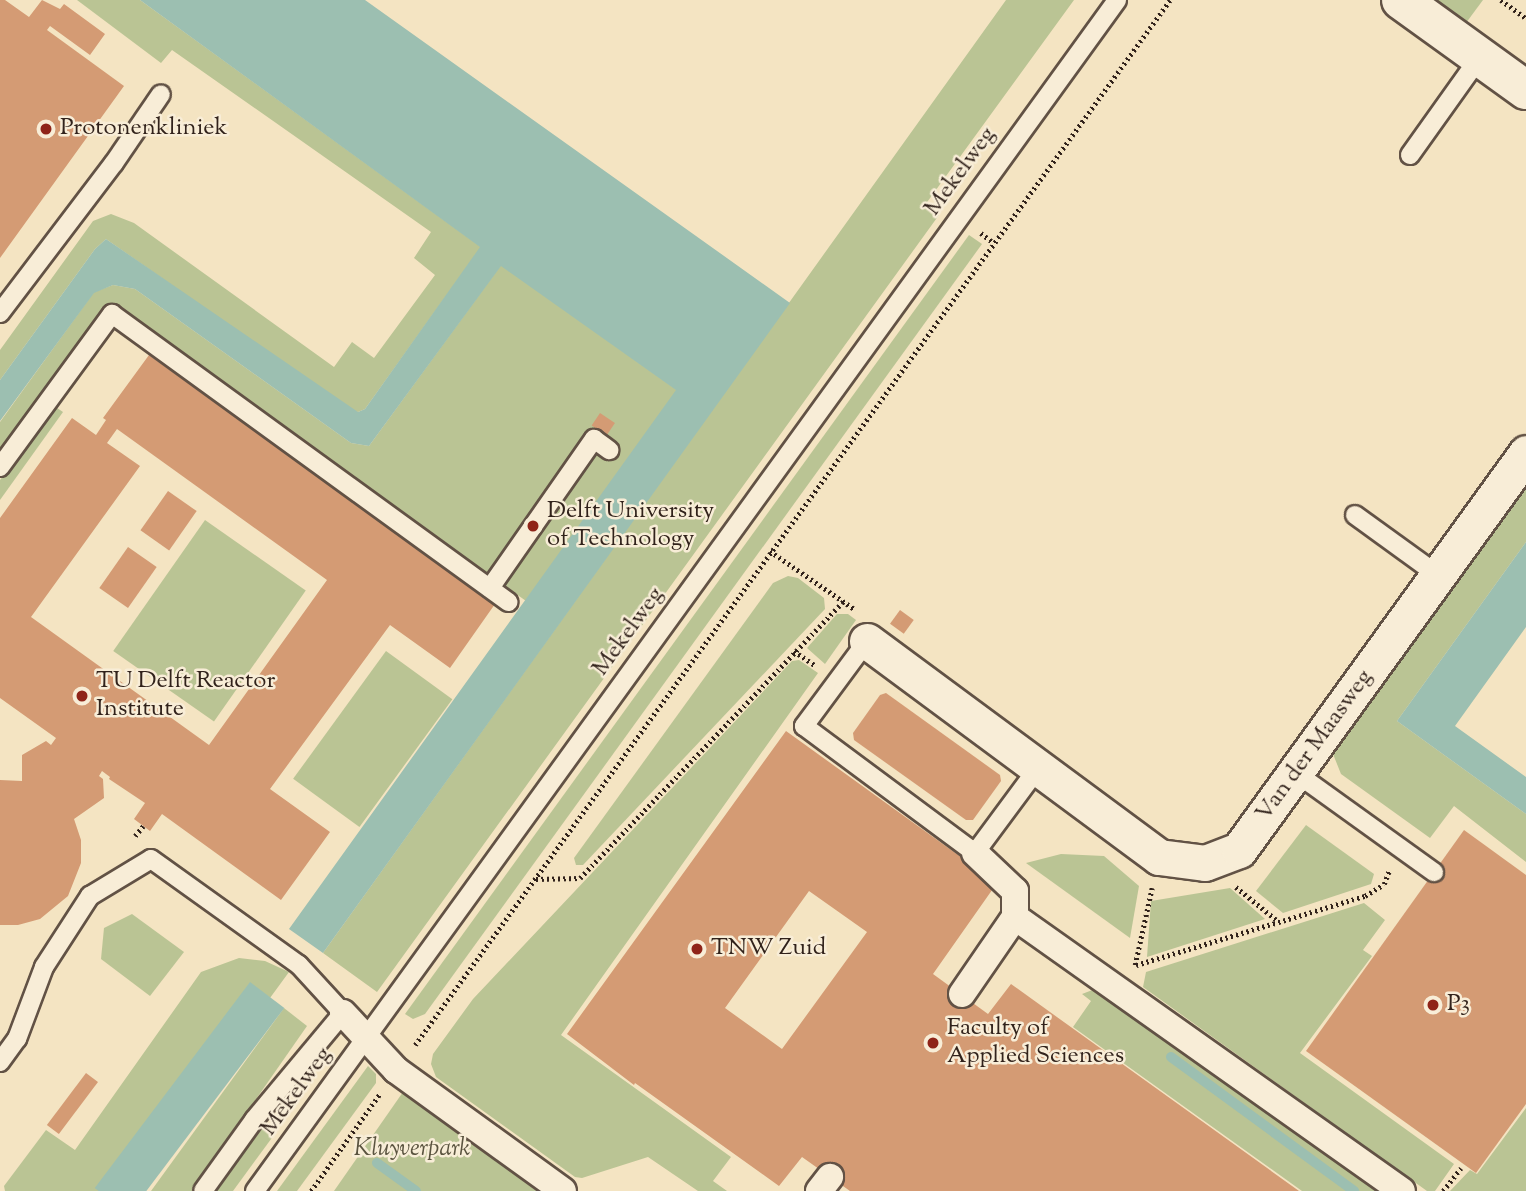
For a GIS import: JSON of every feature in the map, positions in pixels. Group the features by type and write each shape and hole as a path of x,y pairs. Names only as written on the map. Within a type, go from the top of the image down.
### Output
{"street":[{"path":"1401,0 1526,90"},
{"name":"Van der Maasweg","path":"867,641 1159,856 1205,863 1239,850 1526,453"},
{"path":"962,994 1015,917 1014,891 975,853"},
{"path":"1015,917 1100,980 1402,1191"},
{"path":"343,1013 396,1070 563,1191"}],"lane":[{"name":"Mekelweg","path":"255,1191 1117,0"},
{"path":"1410,155 1480,57"},
{"path":"0,313 114,163 160,94"},
{"path":"0,467 6,463 112,314 509,602"},
{"path":"490,588 594,439 610,450"},
{"path":"1355,515 1438,575"},
{"path":"867,641 804,726 975,853 1038,768"},
{"path":"1296,773 1434,872"},
{"path":"0,1062 17,1040 44,967 90,896 151,859 299,965 343,1013 254,1120 203,1191"}],"path":[{"path":"311,1191 770,551 1170,0"},
{"path":"1501,0 1526,18"},
{"path":"770,551 845,600 864,617 867,641"},
{"path":"535,879 580,878 845,600"},
{"path":"133,839 143,826"},
{"path":"1100,980 1134,965 1365,896 1384,884 1398,846"},
{"path":"1134,965 1159,856"},
{"path":"1205,863 1279,921"},
{"path":"1443,1191 1461,1168"}],"green space":[{"path":"77,0 140,0 481,247 365,409 358,412 350,410 106,239 95,249 0,380 0,350 93,221 111,214 134,223 334,367 352,342 374,358 435,275 414,258 431,232 172,50 161,63"},
{"path":"1006,0 1074,0 925,205 939,215 377,992 323,953"},
{"path":"1426,0 1483,0 1463,27"},
{"path":"969,235 982,244 425,1014 413,1019 405,1014"},
{"path":"501,265 677,390 526,601 110,303 0,454 0,422 94,292 113,285 135,289 351,443 369,446"},
{"path":"57,408 63,412 0,500 0,480"},
{"path":"1526,479 1526,542 1397,721 1526,814 1526,862 1454,806 1430,838 1341,774 1333,754 1336,743"},
{"path":"205,520 306,591 214,722 113,651"},
{"path":"788,576 798,578 824,598 825,609 583,865 576,865 574,858 773,583"},
{"path":"837,614 848,614 856,620 825,664 807,648"},
{"path":"386,651 452,699 359,827 293,779"},
{"path":"799,660 818,673 561,1035 731,1157 713,1181 727,1191 698,1191 648,1157 582,1178 575,1177 436,1077 431,1064 433,1054 473,999 792,661"},
{"path":"1306,825 1374,874 1371,884 1283,913 1256,891"},
{"path":"1061,854 1104,856 1139,886 1130,938 1026,863"},
{"path":"1230,888 1265,919 1147,957 1151,901"},
{"path":"1364,903 1385,920 1363,950 1372,956 1300,1053 1454,1164 1435,1191 1427,1191 1143,987 1146,972"},
{"path":"132,914 184,952 150,996 101,959 104,928"},
{"path":"239,958 265,961 289,972 270,998 250,983 99,1191 5,1191 4,1186 46,1130 75,1150 201,972"},
{"path":"1095,989 1378,1191 1302,1191 1073,1027 1091,1001 1082,994"},
{"path":"284,1008 307,1026 192,1191 151,1191"},
{"path":"368,1066 376,1074 376,1083 297,1191 277,1191"},
{"name":"Kluyverpark","path":"403,1092 474,1144 537,1191 334,1191"},
{"path":"1526,1108 1526,1191 1450,1191 1470,1170 1477,1174"},
{"path":"263,1128 274,1135 233,1191 214,1191 258,1130"}],"shaded area":[{"path":"140,0 365,0 790,303 323,953 289,929 676,390 501,266 369,446 351,443 135,289 113,285 94,293 0,421 0,380 95,249 106,239 358,412 365,409 480,247"},
{"path":"1526,542 1526,627 1455,726 1526,777 1526,814 1397,721"},
{"path":"250,982 284,1008 146,1191 99,1191 95,1188"}],"building":[{"name":"Protonenkliniek","path":"0,0 5,0 29,17 42,0 60,9 64,4 105,34 90,55 50,26 47,30 124,86 0,258"},
{"path":"149,355 495,604 450,668 390,625 270,789 330,832 281,900 162,814 150,831 134,819 145,803 109,779 102,771 99,776 103,779 104,798 74,819 81,840 81,863 68,896 40,919 18,925 0,925 0,780 22,781 22,755 46,741 51,745 56,738 0,698 0,518 72,418 96,435 106,420 103,418","holes":["117,429 327,580 209,745 31,617 140,466 107,443"]},
{"path":"600,413 615,423 607,436 592,425"},
{"path":"168,491 197,511 169,550 140,530"},
{"path":"128,547 157,567 128,608 99,588"},
{"path":"900,610 914,620 904,634 890,624"},
{"path":"886,693 1000,775 1001,781 973,820 966,820 854,740 853,733 880,695"},
{"name":"TNW Zuid","path":"786,731 997,883 933,974 988,1014 1011,984 1299,1191 850,1191 802,1157 779,1186 635,1083 634,1085 567,1034","holes":["809,891 867,932 782,1049 725,1008"]},
{"name":"P3","path":"1464,830 1526,875 1526,1104 1476,1173 1306,1051"},
{"path":"86,1073 98,1082 59,1134 47,1125"}],"waterway":[{"path":"1171,1057 1354,1191"},
{"path":"377,1163 416,1191"}],"place":[{"name":"Protonenkliniek","path":"46,129"},
{"name":"Delft University of Technology","path":"533,526"},
{"name":"TU Delft Reactor Institute","path":"82,696"},
{"name":"TNW Zuid","path":"697,949"},
{"name":"P3","path":"1433,1005"},
{"name":"Faculty of Applied Sciences","path":"933,1043"}]}
